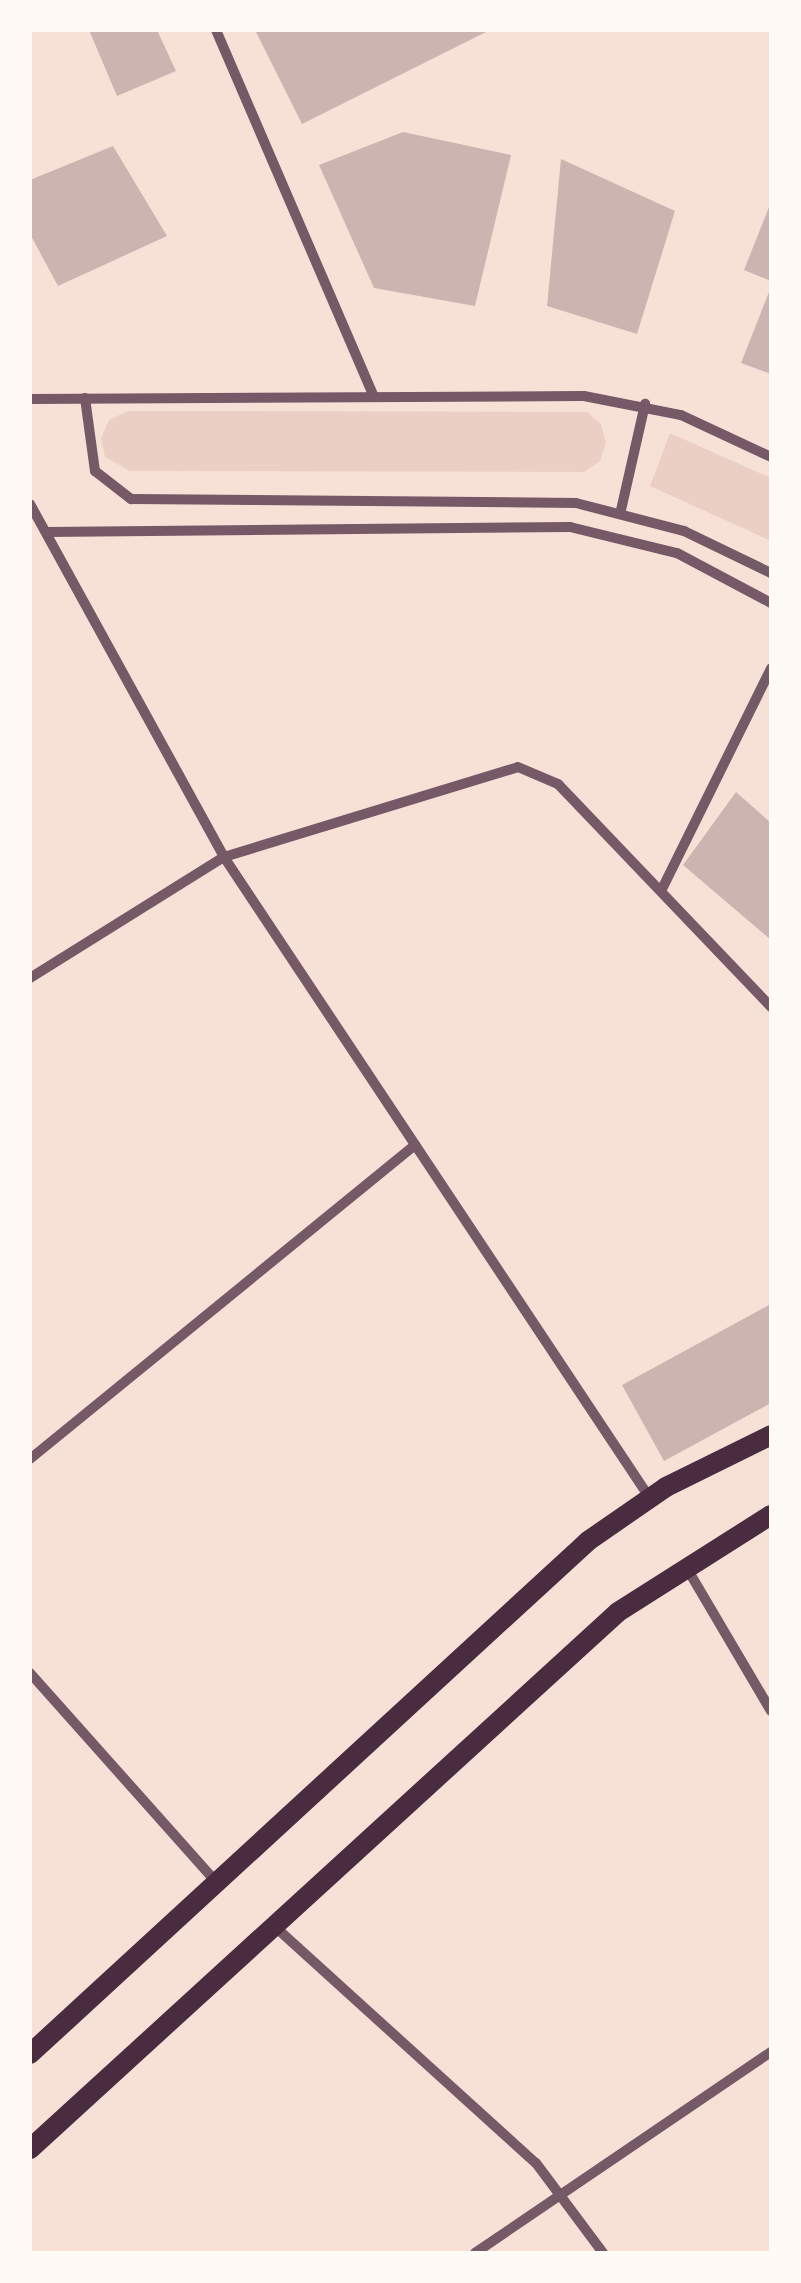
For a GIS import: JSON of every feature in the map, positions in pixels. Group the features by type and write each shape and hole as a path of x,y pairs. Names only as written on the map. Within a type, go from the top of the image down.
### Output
{"main road":[{"path":"30,2054 588,1541 648,1498 771,1434"},
{"path":"30,2149 271,1924 618,1612 684,1564 771,1514"}],"street":[{"path":"216,30 374,396"},
{"path":"30,398 584,396 645,404 771,457"},
{"path":"85,398 95,470 131,499 532,500 620,510 705,539 771,573"},
{"path":"620,510 645,404"},
{"path":"30,504 224,857 648,1498"},
{"path":"46,532 570,526 677,553 771,602"},
{"path":"663,887 771,668"},
{"path":"30,978 224,857 496,768 518,767 558,784 663,887 771,1007"},
{"path":"30,1459 415,1146"},
{"path":"684,1564 771,1711"},
{"path":"30,1672 216,1882"},
{"path":"271,1924 562,2192 603,2253"},
{"path":"475,2253 771,2052"}],"shaded area":[{"path":"128,411 587,412 601,424 606,443 600,461 584,472 130,471 105,457 101,438 109,420"},
{"path":"670,433 771,478 771,541 650,486"}],"building":[{"path":"89,30 157,30 176,71 117,96"},
{"path":"255,30 490,30 302,124"},
{"path":"403,132 511,155 475,306 374,288 319,165"},
{"path":"113,146 167,236 58,286 30,234 30,180"},
{"path":"561,159 675,211 637,334 547,306"},
{"path":"771,202 771,281 744,270"},
{"path":"771,287 771,374 741,363"},
{"path":"736,792 771,823 771,940 683,865"},
{"path":"771,1304 771,1403 664,1461 622,1385"}]}
